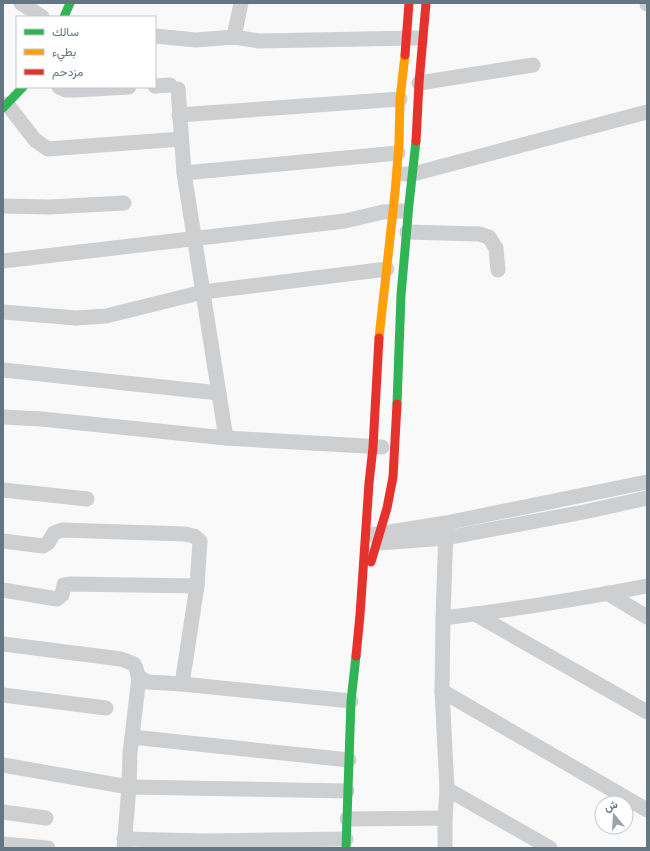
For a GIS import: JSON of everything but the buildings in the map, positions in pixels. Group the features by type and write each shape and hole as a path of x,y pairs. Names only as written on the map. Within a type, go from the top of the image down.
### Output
{"street":[{"path":"21,3 40,16"},
{"path":"64,16 70,3"},
{"path":"234,37 241,3"},
{"path":"3,644 121,659 134,664 139,677 130,752 124,843 204,841 346,844 351,701 362,587 371,539 373,447 378,349 398,153 400,99 407,38 409,3"},
{"path":"362,587 371,539 389,498 395,448 401,295 416,149 422,38 426,3"},
{"path":"156,36 196,40 234,37 259,40 422,38"},
{"path":"419,83 533,65"},
{"path":"156,86 174,87 182,139 184,173 226,438"},
{"path":"22,88 5,106 35,140 48,148 182,139"},
{"path":"61,88 66,90 111,88"},
{"path":"179,115 400,99"},
{"path":"396,175 413,174 647,112"},
{"path":"184,173 398,153"},
{"path":"3,206 49,207 124,203"},
{"path":"3,261 345,221 392,211 409,211"},
{"path":"407,232 480,234 489,237 496,248 498,270"},
{"path":"3,312 89,318 106,316 203,292 387,269"},
{"path":"3,370 219,393"},
{"path":"3,417 42,418 226,438 395,448"},
{"path":"446,530 647,482"},
{"path":"3,490 87,499"},
{"path":"371,539 584,512 647,498"},
{"path":"3,541 43,546 48,543 54,533 62,530 191,535 198,538 200,542 197,586 182,684"},
{"path":"445,848 447,789 442,691 446,530"},
{"path":"3,590 57,599 62,595 64,585 71,584 197,586"},
{"path":"443,618 607,594 647,586"},
{"path":"607,594 647,617"},
{"path":"476,614 647,712"},
{"path":"139,677 148,682 351,701"},
{"path":"442,691 647,810"},
{"path":"3,695 106,708"},
{"path":"132,737 349,760"},
{"path":"3,765 128,787 347,791"},
{"path":"447,789 550,848"},
{"path":"3,812 46,818"},
{"path":"347,819 445,818"},
{"path":"3,844 48,848"}],"traffic: fast":[{"path":"64,16 70,3"},
{"path":"3,108 22,88"},
{"path":"397,404 401,295 416,141"},
{"path":"346,848 351,701 356,656"}],"traffic: slow":[{"path":"379,338 395,193 399,143 400,99 405,55"}],"traffic: jam":[{"path":"405,55 409,3"},
{"path":"416,141 426,3"},
{"path":"356,656 373,447 379,338"},
{"path":"371,562 387,508 393,477 397,404"}]}
